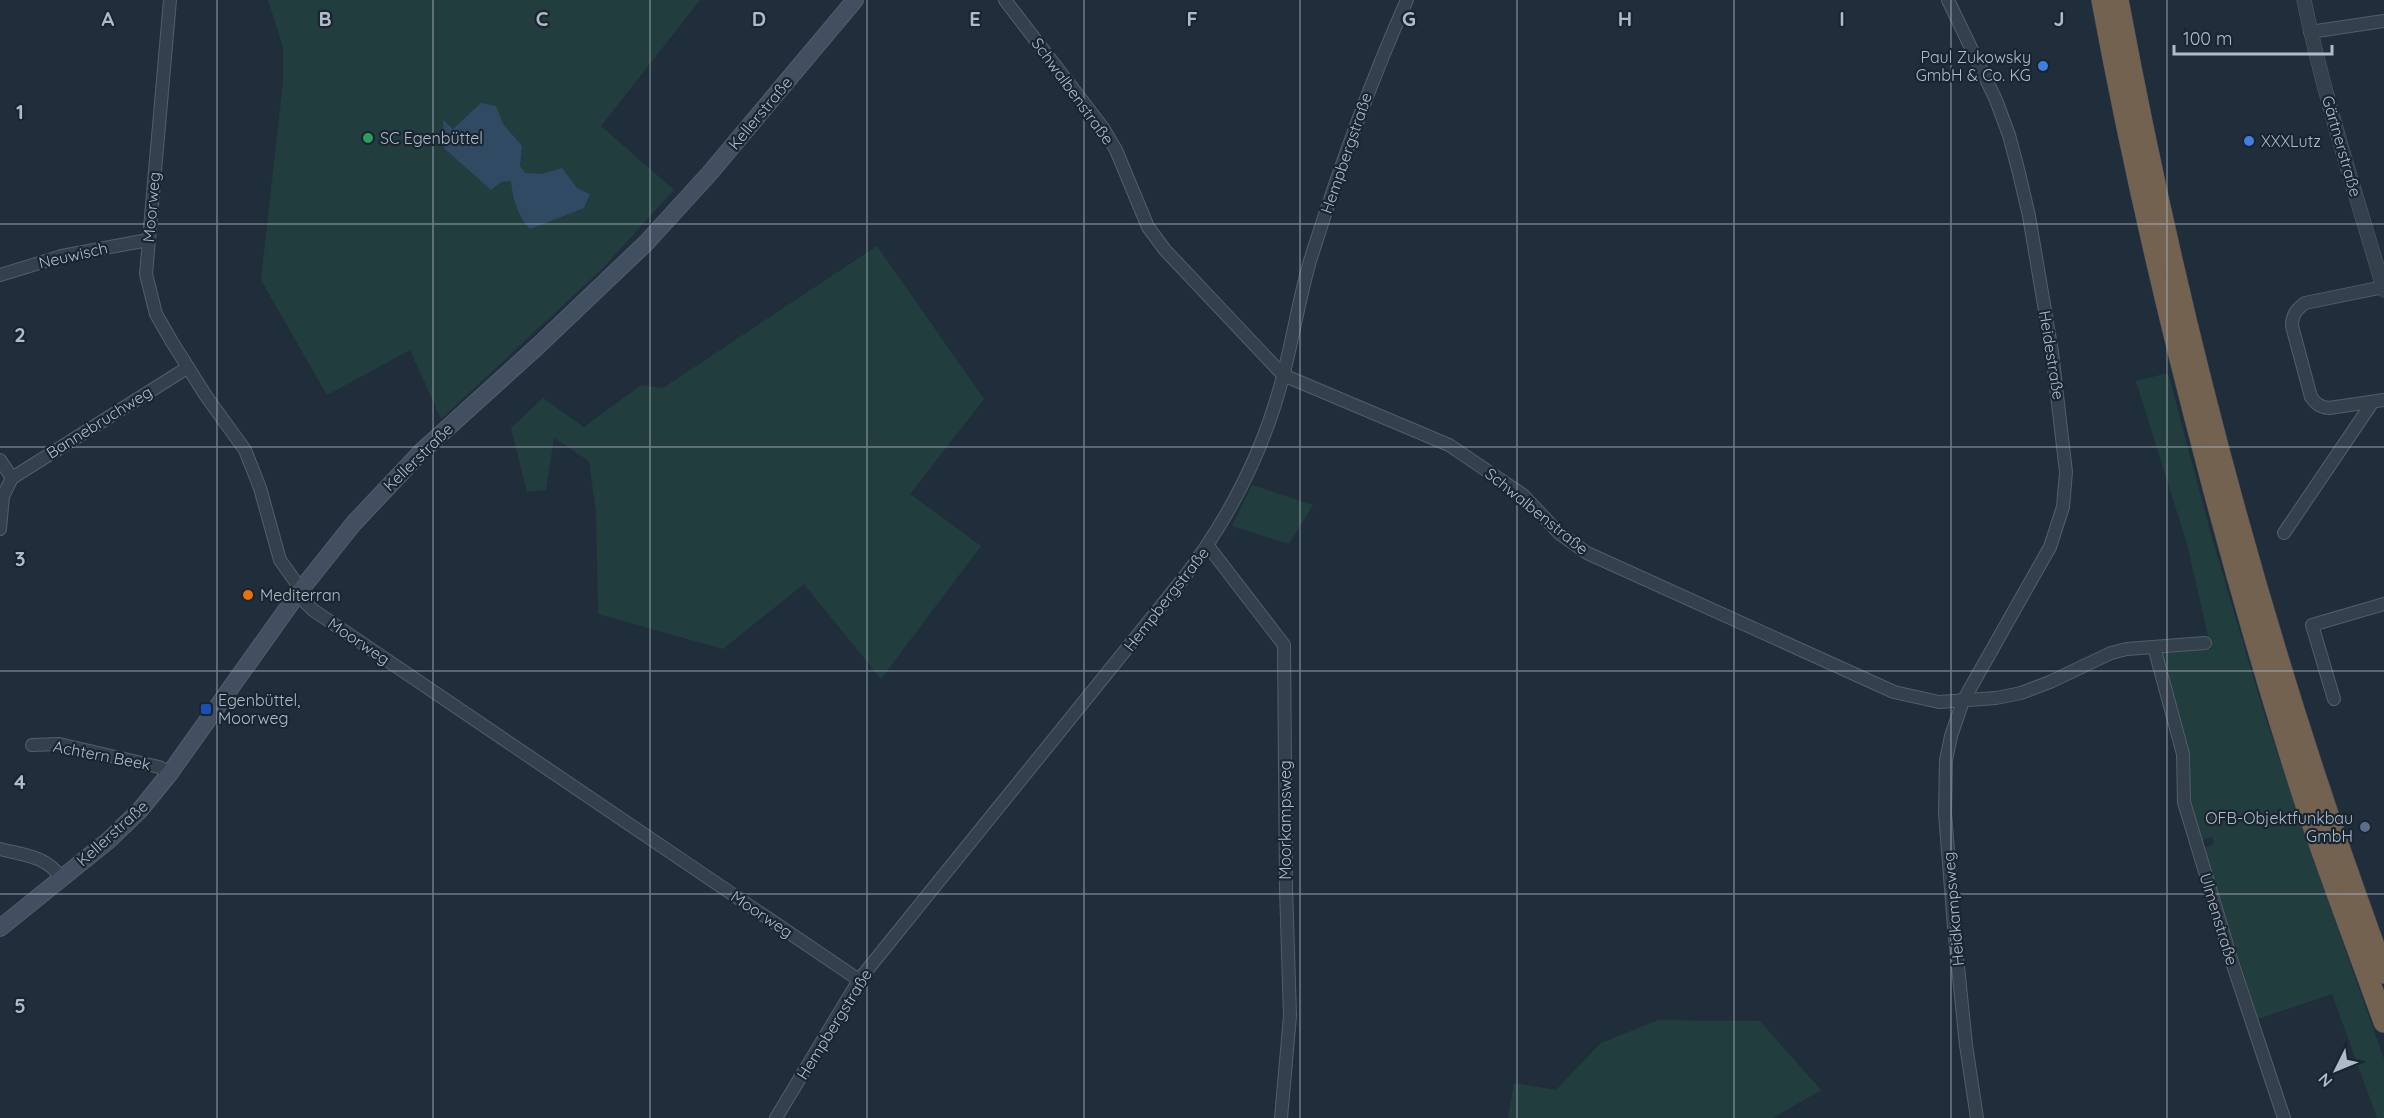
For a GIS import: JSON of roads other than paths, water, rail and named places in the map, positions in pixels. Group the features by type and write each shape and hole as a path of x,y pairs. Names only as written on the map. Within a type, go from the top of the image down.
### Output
{"highway":[{"path":"2102,0 2170,318 2223,525 2257,647 2308,810 2384,1022"},
{"path":"2118,0 2149,152 2185,309 2239,520 2308,755 2384,974"}],"main road":[{"name":"Kellerstraße","path":"0,928 126,824 155,793 299,592 354,523 414,459 604,284 687,198 855,0"}],"street":[{"name":"Moorweg","path":"170,0 146,274 156,314 187,368 245,450 260,488 280,560 296,581 305,602 313,610 859,980"},
{"name":"Schwalbenstraße","path":"1005,0 1102,128 1116,150 1148,227 1165,250 1283,375 1449,445 1523,495 1559,533 1587,554 1894,692 1939,702 2022,693 2111,653 2205,643"},
{"name":"Hempbergstraße","path":"776,1118 859,980 1208,546 1249,476 1283,375 1304,285 1345,153 1374,73 1407,0"},
{"name":"Heidestraße","path":"1948,0 1996,100 2009,135 2019,173 2052,352 2066,472 2063,507 2050,547 1963,701"},
{"name":"Gärtnerstraße","path":"2304,0 2310,32 2384,289"},
{"path":"2310,32 2384,21"},
{"name":"Neuwisch","path":"0,275 62,256 148,240"},
{"path":"2378,401 2329,408 2315,403 2311,397 2292,326 2292,317 2305,303 2384,289"},
{"name":"Bannebruchweg","path":"12,478 187,368"},
{"path":"2284,533 2378,401"},
{"path":"0,460 12,478 3,496 0,529"},
{"name":"Moorkampsweg","path":"1208,546 1284,645 1290,1016 1281,1118"},
{"path":"2334,699 2312,625 2384,604"},
{"name":"Ulmenstraße","path":"2154,647 2183,754 2184,802 2237,976 2284,1118"},
{"name":"Heidkampsweg","path":"1963,701 1951,736 1946,760 1945,813 1966,1045 1977,1118"},
{"name":"Achtern Beek","path":"32,745 60,744 159,767 170,773"},
{"path":"0,849 42,859 54,867 62,878"}],"water":[{"path":"481,103 496,106 503,124 522,146 520,166 525,173 541,174 562,168 577,188 590,194 584,208 530,229 516,206 511,181 501,182 491,190 444,148 443,120 453,129"}],"place":[{"name":"Paul Zukowsky GmbH & Co. KG","path":"2043,66"},
{"name":"SC Egenbüttel","path":"368,138"},
{"name":"XXXLutz","path":"2249,141"},
{"name":"Mediterran","path":"248,595"},
{"name":"Egenbüttel, Moorweg","path":"206,709"},
{"name":"OFB-Objektfunkbau GmbH","path":"2365,827"}]}
